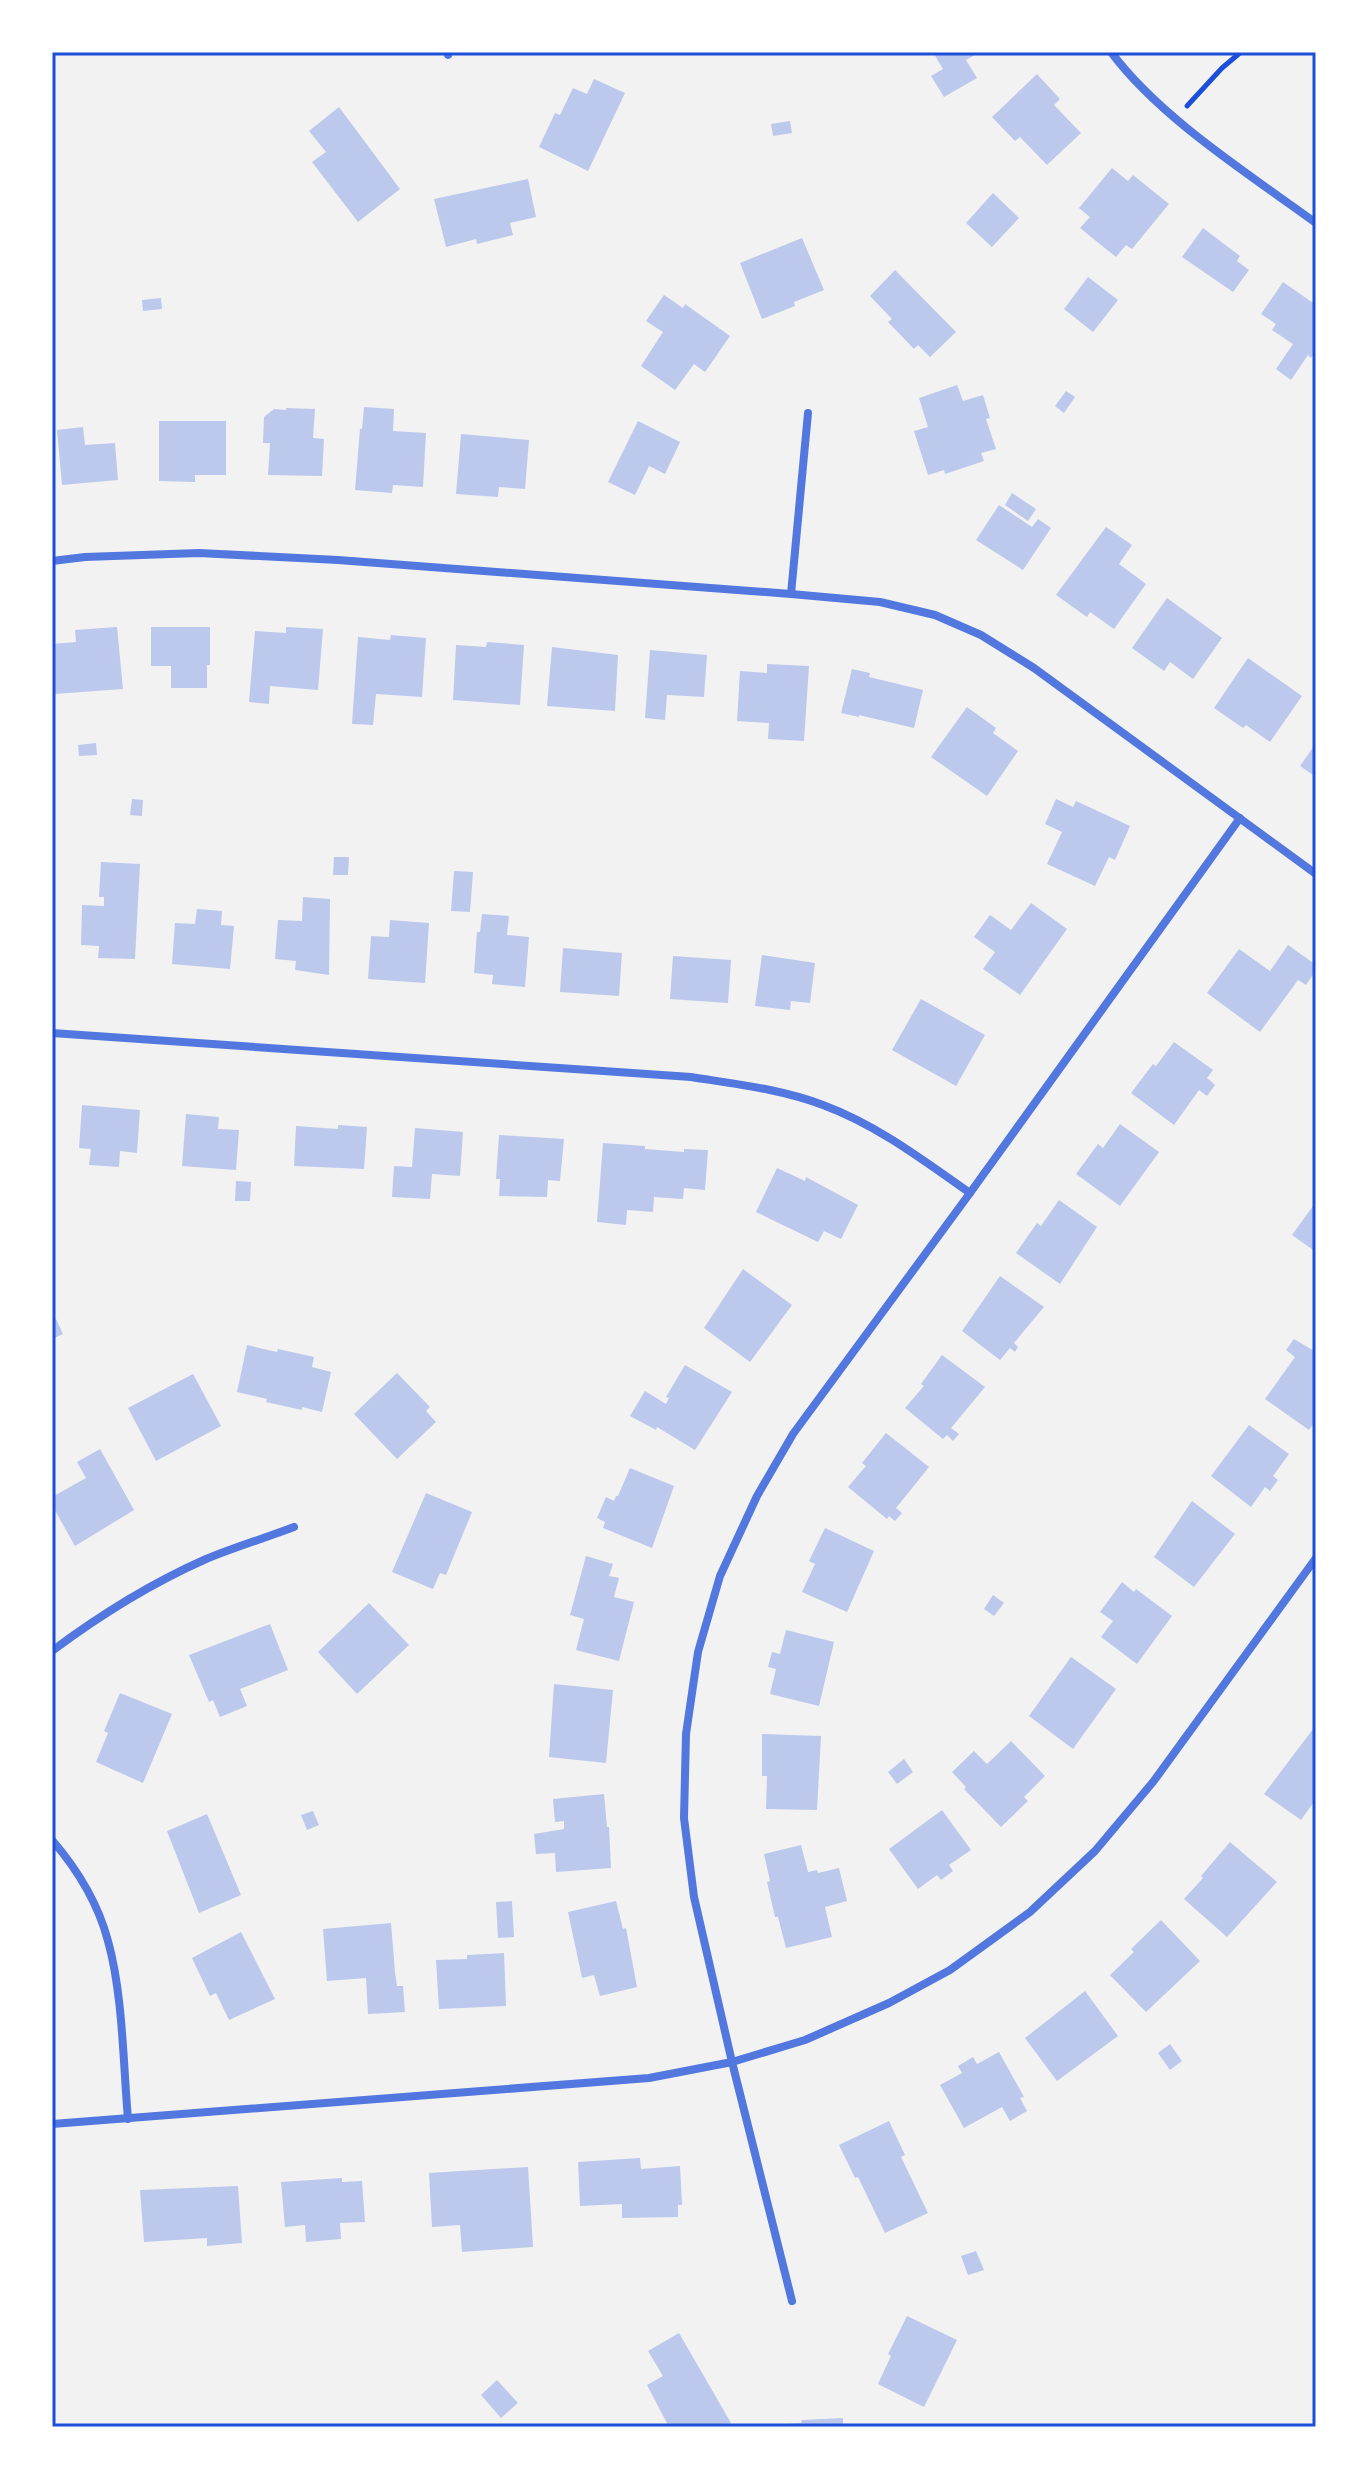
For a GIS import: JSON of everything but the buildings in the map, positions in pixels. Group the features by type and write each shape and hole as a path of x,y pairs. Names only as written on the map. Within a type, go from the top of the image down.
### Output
{"street":[{"path":"1111,52 1176,119 1316,223"},
{"path":"791,594 808,413"},
{"path":"52,561 199,553 338,560 880,602 935,615 981,635 1034,668 1316,874"},
{"path":"792,2301 694,1897 684,1818 686,1734 698,1652 720,1576 757,1496 793,1434 1240,818"},
{"path":"52,1033 691,1077 757,1087 823,1104 890,1137 970,1193"},
{"path":"52,1651 144,1591 206,1560 294,1527"},
{"path":"52,2124 649,2078 732,2062 805,2040 889,2003 950,1970 1030,1912 1095,1851 1153,1782 1316,1558"},
{"path":"52,1840 70,1861 92,1899 108,1941 116,1981 128,2119"}],"path":[{"path":"1176,119 1222,68 1241,52"}]}
